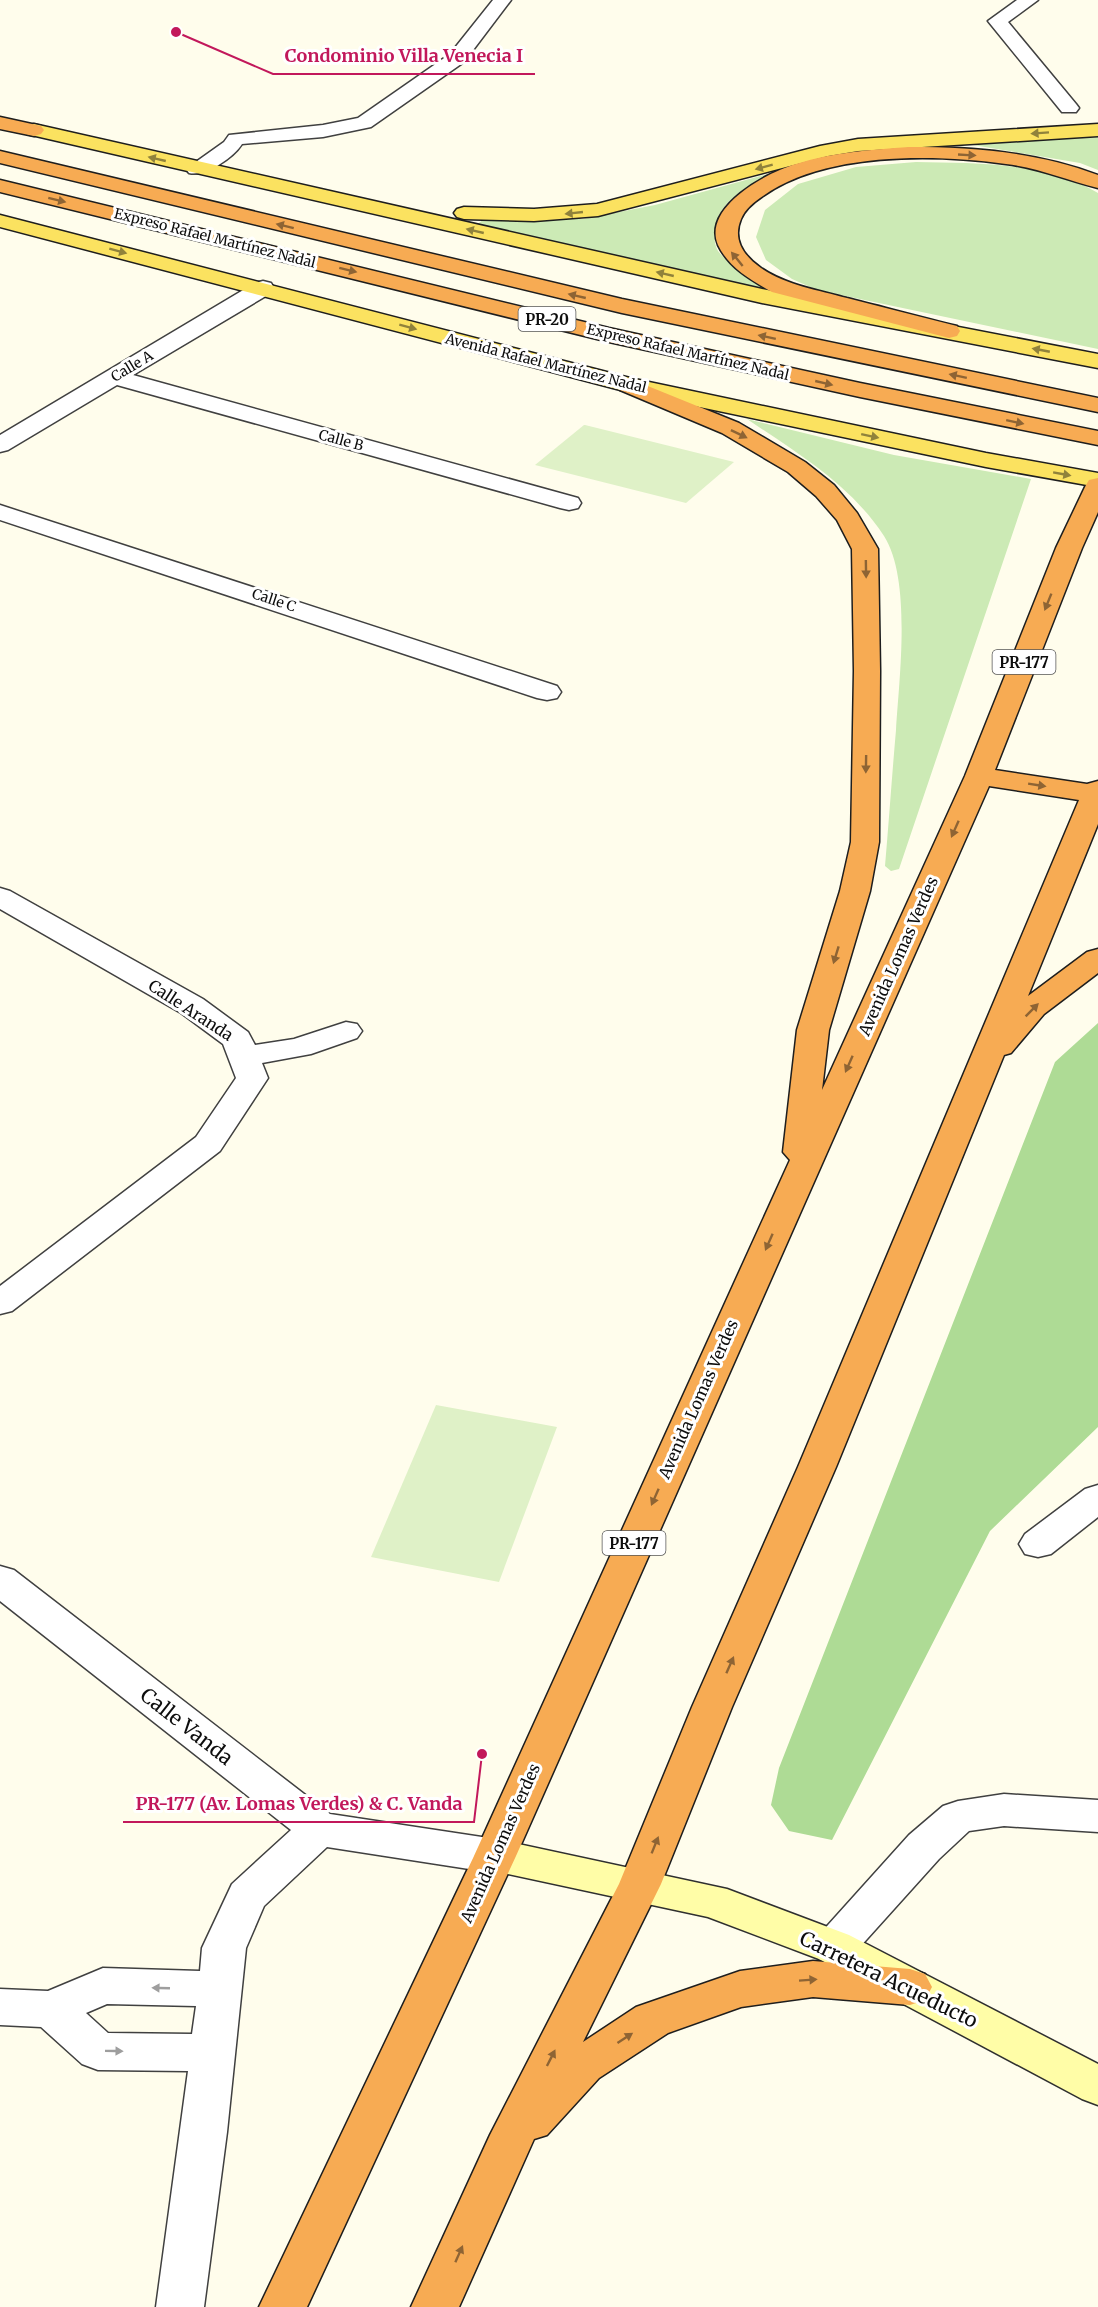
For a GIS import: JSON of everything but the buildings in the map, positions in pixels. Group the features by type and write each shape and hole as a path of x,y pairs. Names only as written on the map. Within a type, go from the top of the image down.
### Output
{"highway":[{"path":"0,122 34,130"},
{"path":"949,331 780,287 765,280 734,257 725,233 729,219 754,192 791,172 847,159 881,155 943,154 1002,158 1064,170 1098,182"},
{"name":"Expreso Rafael Martínez Nadal","path":"0,158 622,306 1098,405"},
{"name":"Expreso Rafael Martínez Nadal","path":"0,186 609,335 860,390 1098,438"},
{"path":"628,385 746,437 803,470 847,514 858,531 865,549 867,671 865,842 855,891 813,1030 796,1181"},
{"name":"Avenida Lomas Verdes","path":"283,2307 495,1856 796,1181 980,776 1069,548 1098,485"},
{"path":"435,2307 506,2149 639,1884 712,1707 817,1467 1097,792 980,776"},
{"path":"980,1070 1033,1007 1098,958"},
{"path":"506,2149 584,2065 652,2020 740,1989 813,1979 910,1987"}],"main road":[{"path":"34,130 196,169 762,296 1098,361"},
{"path":"358,204 500,215 569,213 598,210 647,199 827,150 858,145 1098,130"},
{"name":"Avenida Rafael Martínez Nadal","path":"0,221 628,385 986,460 1098,480"}],"street":[{"path":"196,169 231,146 250,142 259,136 323,131 364,123 457,58 502,0"},
{"path":"1029,0 997,21 1070,108"},
{"name":"Calle A","path":"0,445 263,288"},
{"name":"Calle B","path":"113,377 569,503"},
{"name":"Calle C","path":"0,512 547,692"},
{"name":"Calle Aranda","path":"0,897 192,1006 237,1038 252,1078 208,1144 0,1303"},
{"path":"244,1057 300,1047 346,1031"},
{"path":"1038,1544 1098,1498"},
{"name":"Calle Vanda","path":"0,1580 319,1829 495,1856"},
{"path":"834,1947 924,1847 957,1817 1004,1810 1098,1816"},
{"path":"180,2307 204,2132 224,1948 247,1896 319,1829"},
{"name":"Carretera Acueducto","path":"495,1856 712,1900 834,1947 1098,2086"},
{"path":"0,2007 51,2008 103,1986 219,1989"},
{"path":"51,2008 98,2051 212,2053"}],"green space":[{"path":"1098,137 1098,170 1080,163 967,144"},
{"path":"916,162 1010,166 1056,175 1098,193 1098,349 817,290 792,279 766,260 756,237 765,210 798,184 856,167"},
{"path":"768,174 726,205 716,222 715,238 715,245 723,257 766,288 759,289 476,225 483,220 583,219 655,205"},
{"path":"747,419 894,455 1031,479 899,869 891,871 885,866 902,630 898,578 893,555 884,536 870,517 839,485"},
{"path":"584,425 734,462 686,503 535,465"},
{"path":"1098,1023 1098,1427 990,1531 832,1840 789,1831 771,1805 779,1768 1055,1062"},
{"path":"436,1405 557,1427 499,1582 371,1557"}],"place":[{"name":"Condominio Villa Venecia I","path":"176,32"},
{"name":"PR-177 (Av. Lomas Verdes) & C. Vanda","path":"482,1754"}]}
